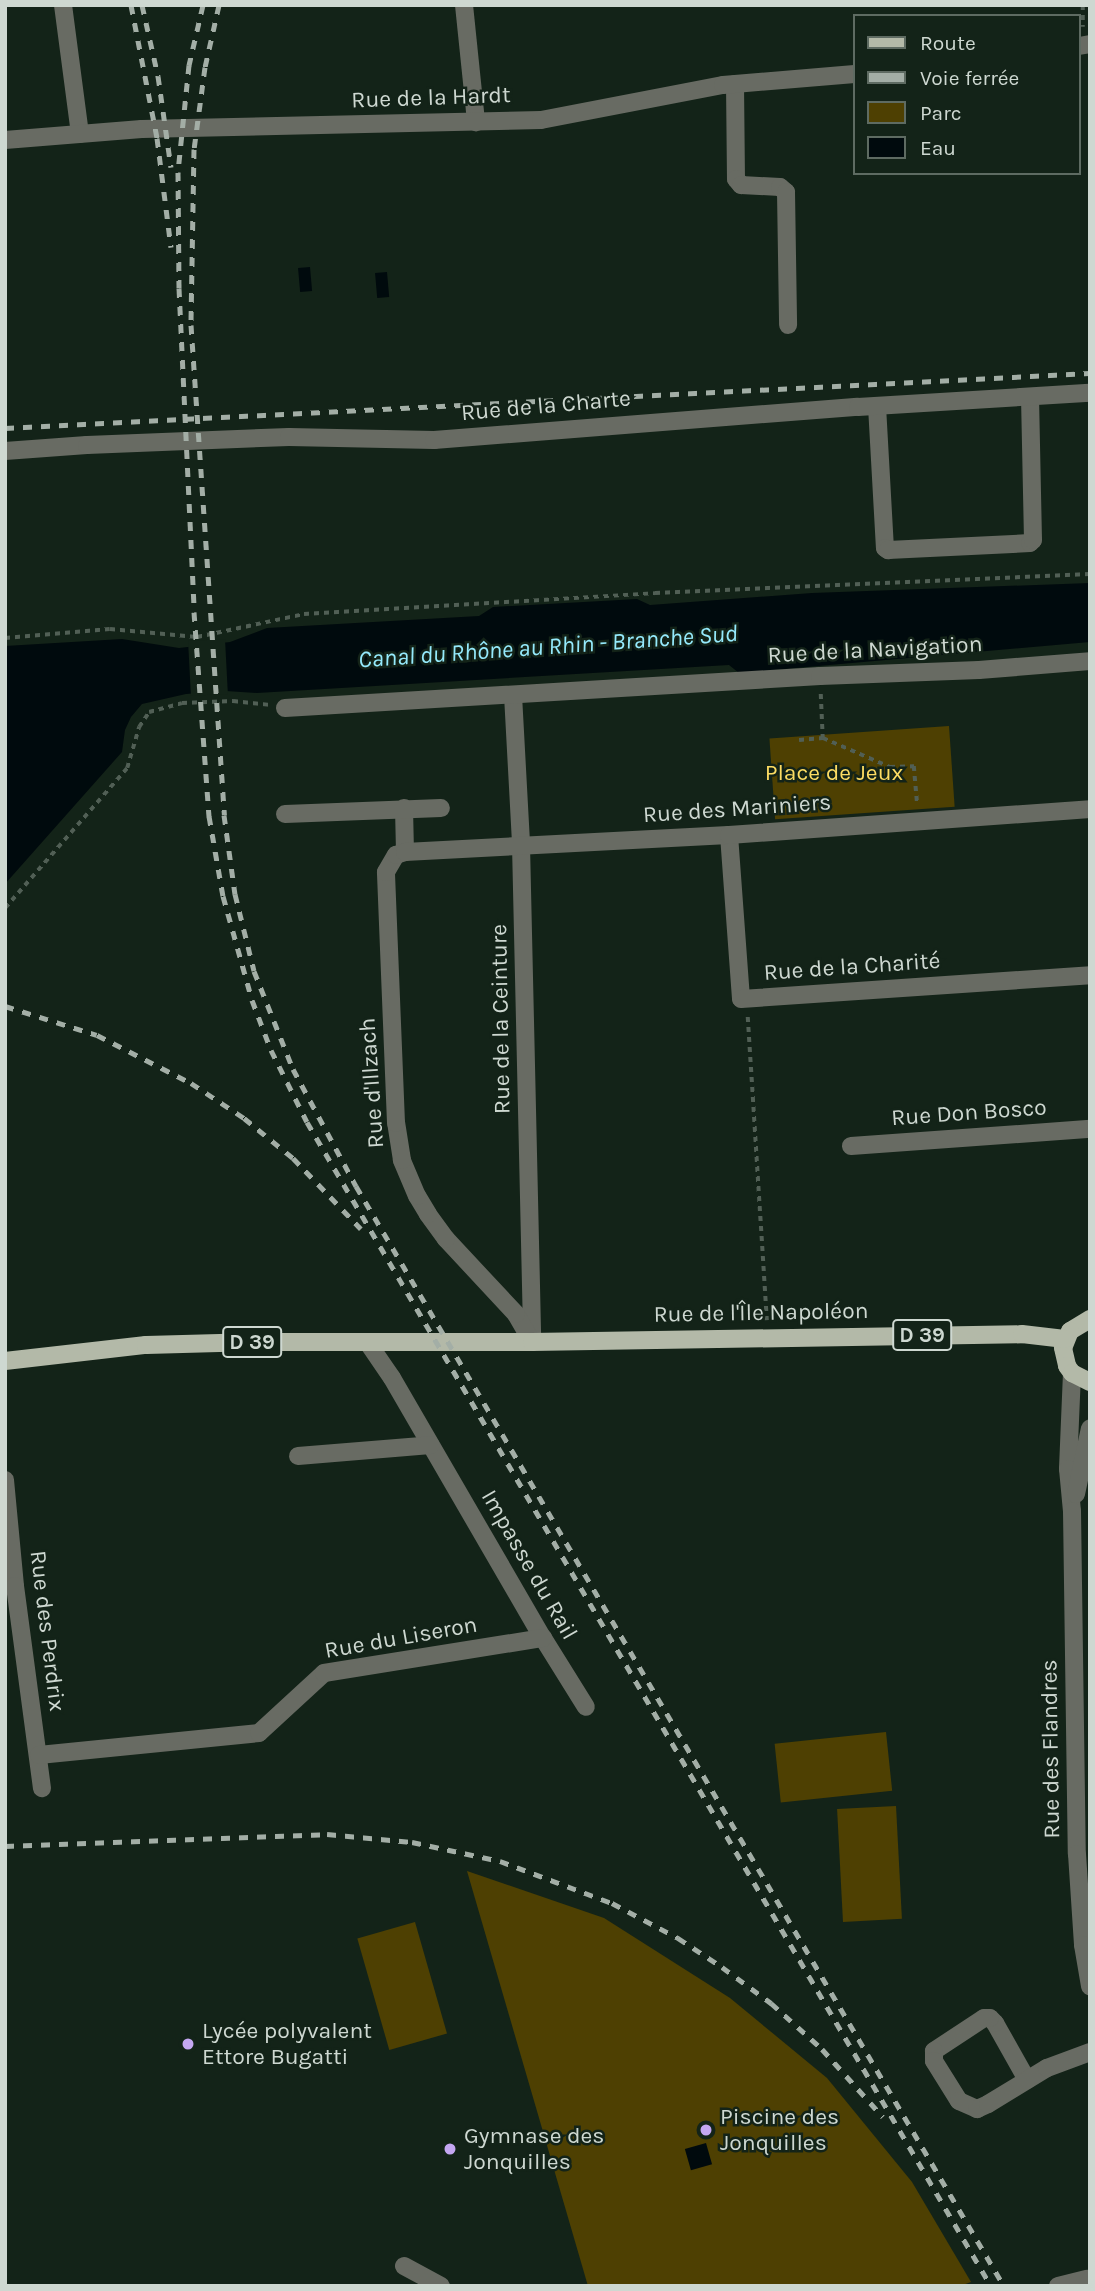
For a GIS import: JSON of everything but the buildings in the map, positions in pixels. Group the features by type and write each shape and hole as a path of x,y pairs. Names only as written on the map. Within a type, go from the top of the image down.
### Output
{"main road":[{"path":"1090,1320 1077,1324 1065,1339 1064,1357 1072,1373 1090,1382"},
{"name":"Rue de l'Île Napoléon","path":"368,1343 1022,1334 1065,1339"},
{"name":"D 39","path":"5,1361 146,1345 368,1343"}],"street":[{"path":"63,5 80,134"},
{"path":"464,5 476,122"},
{"name":"Rue de la Hardt","path":"5,140 142,129 541,120 735,84 853,74"},
{"path":"735,84 736,179 741,185 780,187 786,192 788,325"},
{"name":"Rue de la Charte","path":"5,451 87,444 289,438 434,440 877,406 1090,393"},
{"path":"877,406 885,548 888,550 1030,543 1033,540 1030,397"},
{"name":"Rue de la Navigation","path":"285,708 820,676 979,670 1090,661"},
{"name":"Rue de la Ceinture","path":"513,695 521,845 532,1342"},
{"name":"Rue d'Illzach","path":"404,808 397,857 386,872 396,1123 402,1160 416,1196 434,1222 516,1314 532,1342"},
{"path":"285,814 441,808"},
{"name":"Rue des Mariniers","path":"397,857 521,845 729,835 1090,809"},
{"name":"Rue de la Charité","path":"729,835 741,999 1090,975"},
{"name":"Rue Don Bosco","path":"851,1146 1090,1129"},
{"name":"Impasse du Rail","path":"368,1343 393,1378 542,1638 586,1707"},
{"name":"Rue des Flandres","path":"1072,1373 1068,1451 1072,1511 1077,1854 1083,1945 1090,1986"},
{"name":"Rue des Flandres","path":"1072,1511 1090,1428"},
{"path":"298,1456 431,1446"},
{"name":"Rue des Perdrix","path":"5,1480 10,1587 39,1755 42,1788"},
{"name":"Rue du Liseron","path":"39,1755 259,1733 324,1673 542,1638"},
{"path":"1027,2080 990,2018 984,2018 934,2051 934,2061 959,2101 969,2108 977,2109 1055,2065 1090,2052"},
{"path":"404,2266 441,2286"},
{"path":"1058,2286 1086,2281"}],"path":[{"path":"1083,5 1084,42"},
{"path":"5,638 110,629 197,637 304,614 655,593 1090,574"},
{"path":"820,676 823,738"},
{"path":"5,908 127,768 139,727 149,712 182,703 233,701 285,708"},
{"path":"799,740 823,738 890,767 914,766 917,809"},
{"path":"747,999 768,1336"}],"green space":[{"name":"Place de Jeux","path":"949,726 955,807 775,819 769,739"},
{"path":"886,1732 892,1791 781,1802 775,1744"},
{"path":"896,1806 902,1919 843,1922 837,1809"},
{"name":"Piscine des Jonquilles","path":"467,1871 604,1918 730,1998 827,2078 912,2182 971,2282 960,2286 588,2286"},
{"path":"415,1922 447,2034 389,2050 357,1939"}],"water":[{"path":"310,267 312,291 300,292 298,268"},
{"path":"387,272 389,297 377,298 375,273"},
{"name":"Canal du Rhône au Rhin - Branche Sud","path":"1090,583 1090,642 739,673 729,665 257,693 226,691 186,694 142,704 125,730 122,752 5,884 5,646 122,639 179,648 230,642 267,628 479,616 493,607 637,599 650,605 812,593"},
{"path":"706,2143 712,2164 691,2170 685,2149"}],"pier":[{"path":"225,639 228,694 191,696 188,641"}],"railway":[{"path":"131,5 157,138 171,247"},
{"path":"142,5 158,76 171,167"},
{"path":"203,5 189,65 178,172 179,288 194,612 209,816 223,896 252,1000 271,1050 307,1122 991,2286"},
{"path":"219,5 205,67 194,149 191,325 224,815 235,894 254,971 293,1069 356,1186 1004,2286"},
{"path":"5,428 1090,373"},
{"path":"5,1006 97,1035 191,1083 244,1118 293,1158 361,1229"},
{"path":"5,1846 327,1834 412,1842 500,1861 612,1903 678,1938 722,1967 771,2003 822,2049 883,2117"}],"place":[{"name":"Lycée polyvalent Ettore Bugatti","path":"188,2044"},
{"name":"Piscine des Jonquilles","path":"706,2130"},
{"name":"Gymnase des Jonquilles","path":"450,2149"}]}
